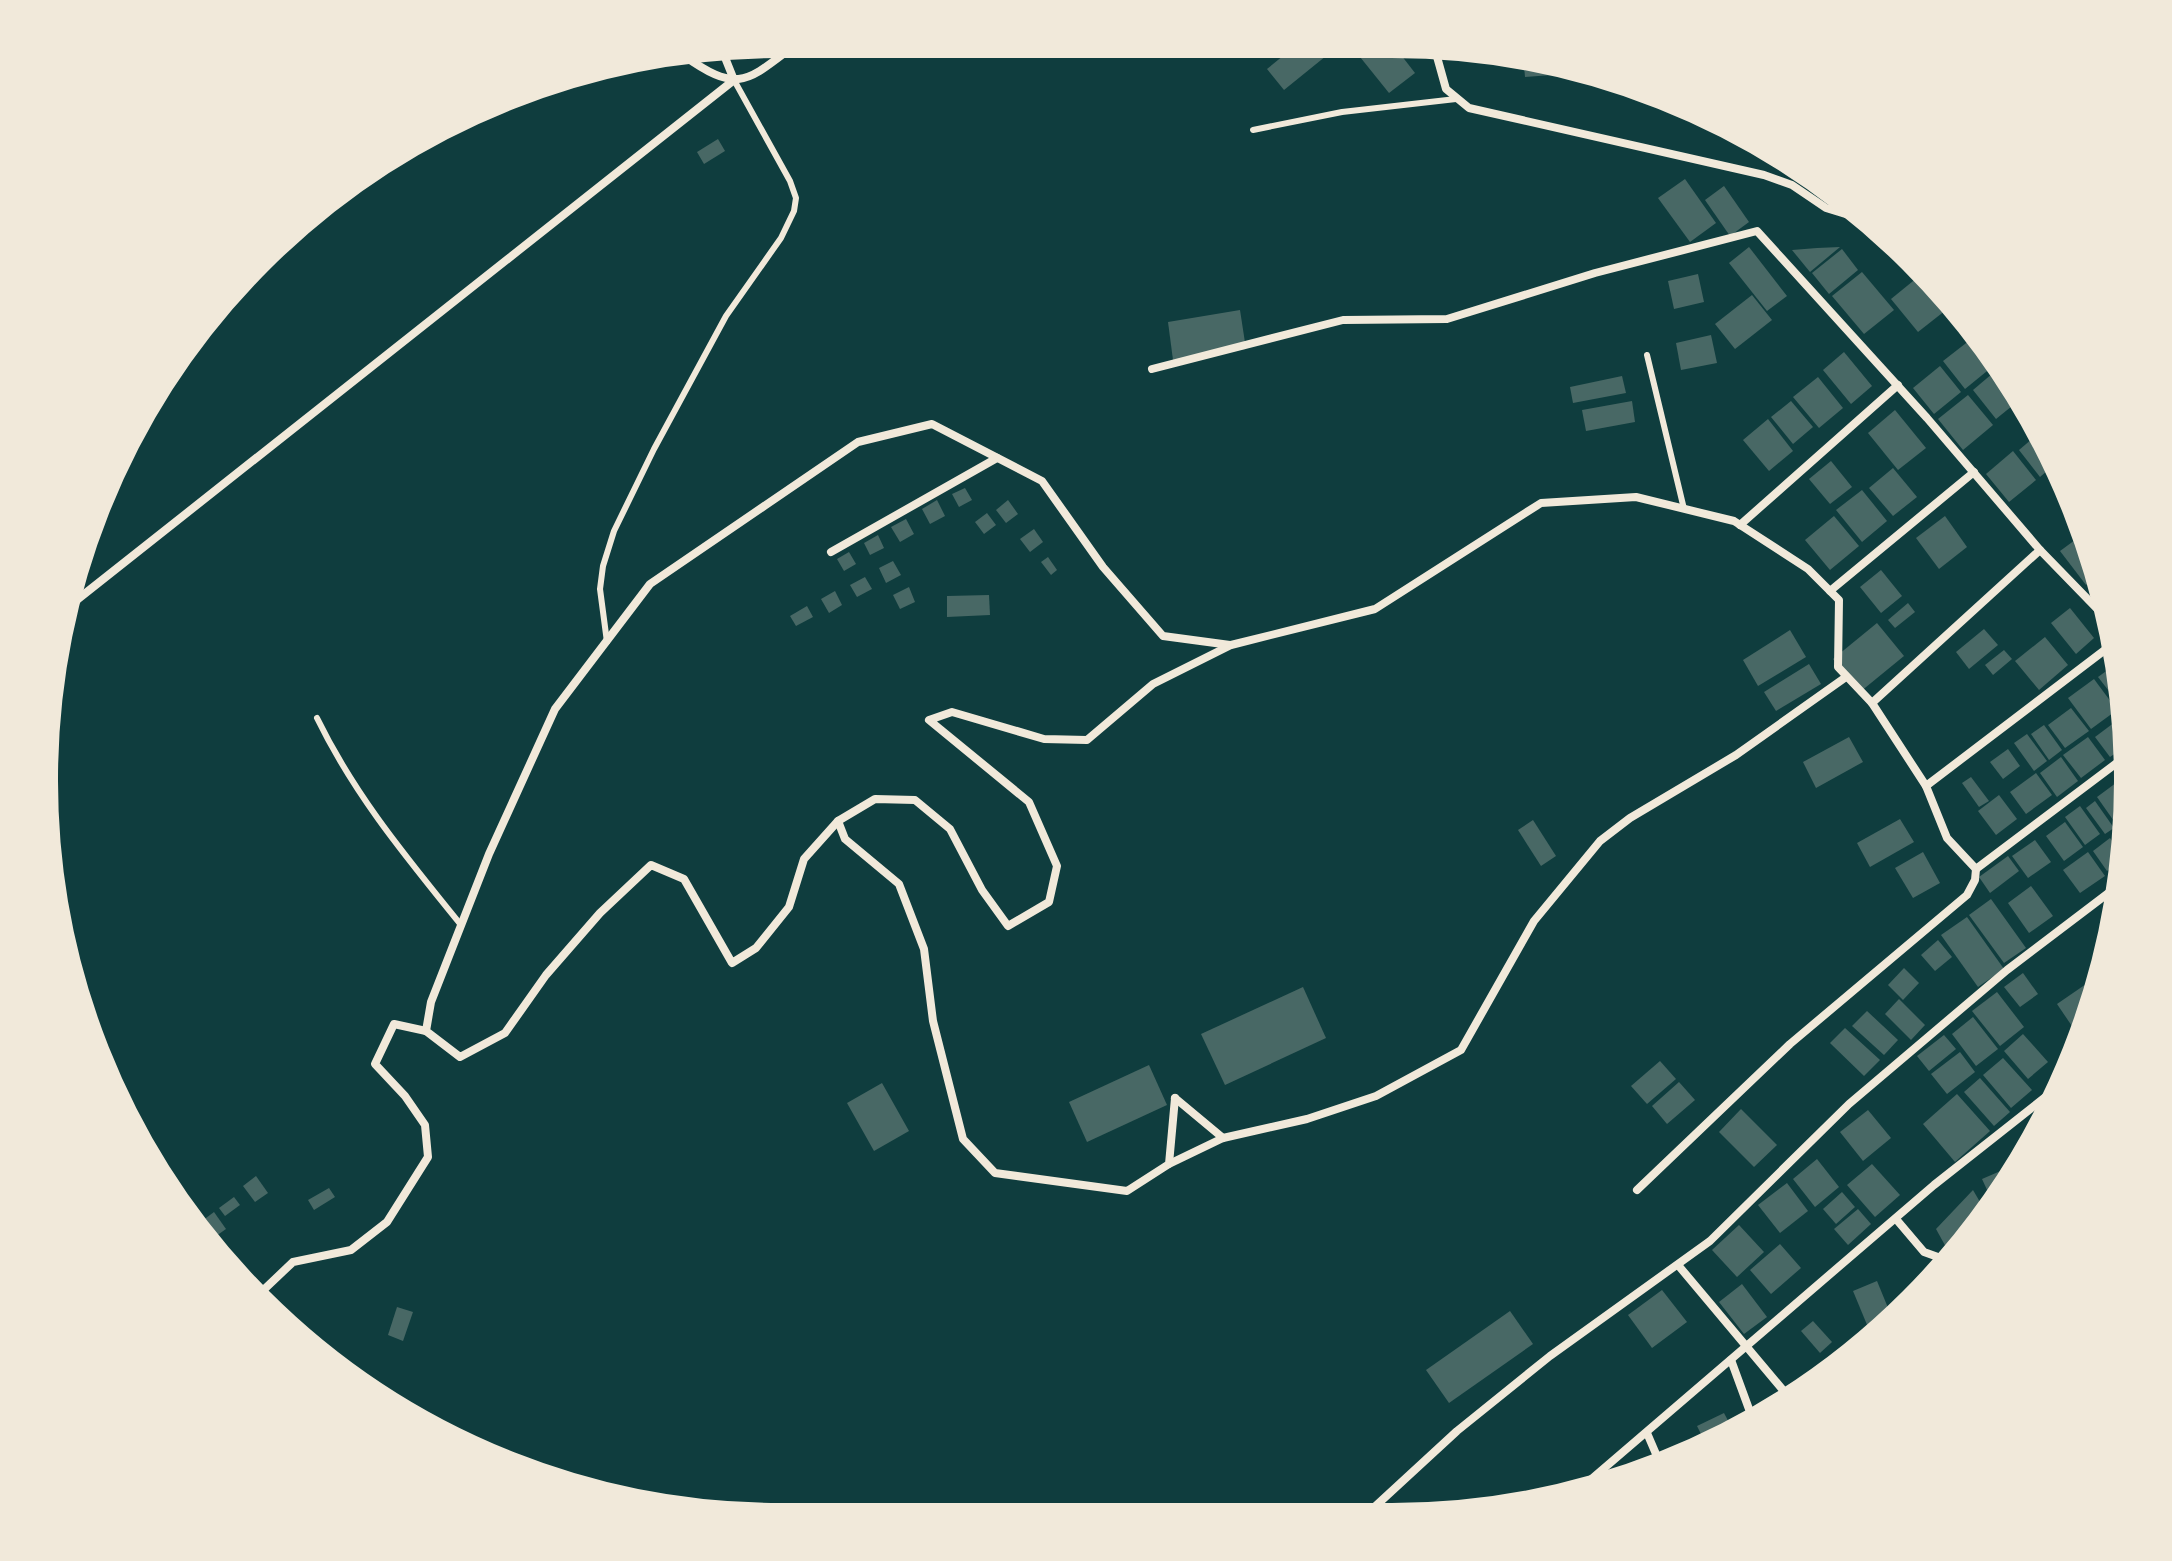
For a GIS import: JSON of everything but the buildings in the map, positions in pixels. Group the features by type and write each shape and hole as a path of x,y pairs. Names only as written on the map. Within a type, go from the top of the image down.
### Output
{"street":[{"path":"80,598 734,80 757,74 781,56"},
{"path":"1437,58 1446,89 1469,108 1764,175 1792,185 1826,208 1841,213"},
{"path":"725,59 734,80"},
{"path":"693,61 715,76 734,80"},
{"path":"1152,369 1343,320 1447,319 1595,273 1757,231 1898,385 2040,550 2094,606"},
{"path":"1740,525 1898,385"},
{"path":"426,1031 431,1002 489,854 555,709 650,584 858,442 932,424 1042,481 1103,567 1163,636 1231,645"},
{"path":"831,552 997,458"},
{"path":"1830,591 1974,472"},
{"path":"264,1289 293,1262 351,1250 387,1222 428,1157 425,1125 405,1096 375,1064 394,1024 426,1031 460,1057 505,1033 555,964 600,913 651,865 684,879 732,963 756,948 789,907 804,859 838,821 875,799 915,800 950,829 982,890 1008,926 1049,902 1057,866 1029,802 929,720 952,712 1044,739 1087,740 1153,684 1231,645 1375,609 1541,503 1636,497 1740,525 1808,569 1839,600 1838,667 1872,703 1926,786 1947,838 1976,869"},
{"path":"1872,703 2040,550"},
{"path":"1926,786 2104,651"},
{"path":"838,821 845,839 899,884 924,949 933,1021 963,1139 995,1173 1127,1191 1169,1164 1223,1138 1307,1119 1376,1096 1461,1050 1534,921 1600,841 1630,818 1736,755 1846,677"},
{"path":"1637,1190 1790,1044 1967,895 1975,880 1976,869 2115,764"},
{"path":"1377,1505 1457,1431 1527,1375 1710,1241 1849,1104 2007,970 2107,894"},
{"path":"1169,1164 1175,1098 1223,1138"},
{"path":"1596,1475 1934,1185 2041,1100"},
{"path":"1896,1219 1924,1252 1937,1257"},
{"path":"1678,1265 1783,1390"},
{"path":"1731,1360 1749,1410"},
{"path":"1647,1433 1656,1455"}],"lane":[{"path":"607,642 600,589 603,566 614,531 660,437 726,316 781,238 794,211 796,198 790,181 734,80"},
{"path":"1253,130 1342,112 1456,99"},
{"path":"1647,355 1684,509"},
{"path":"317,718 338,762 372,812 461,925"}]}
